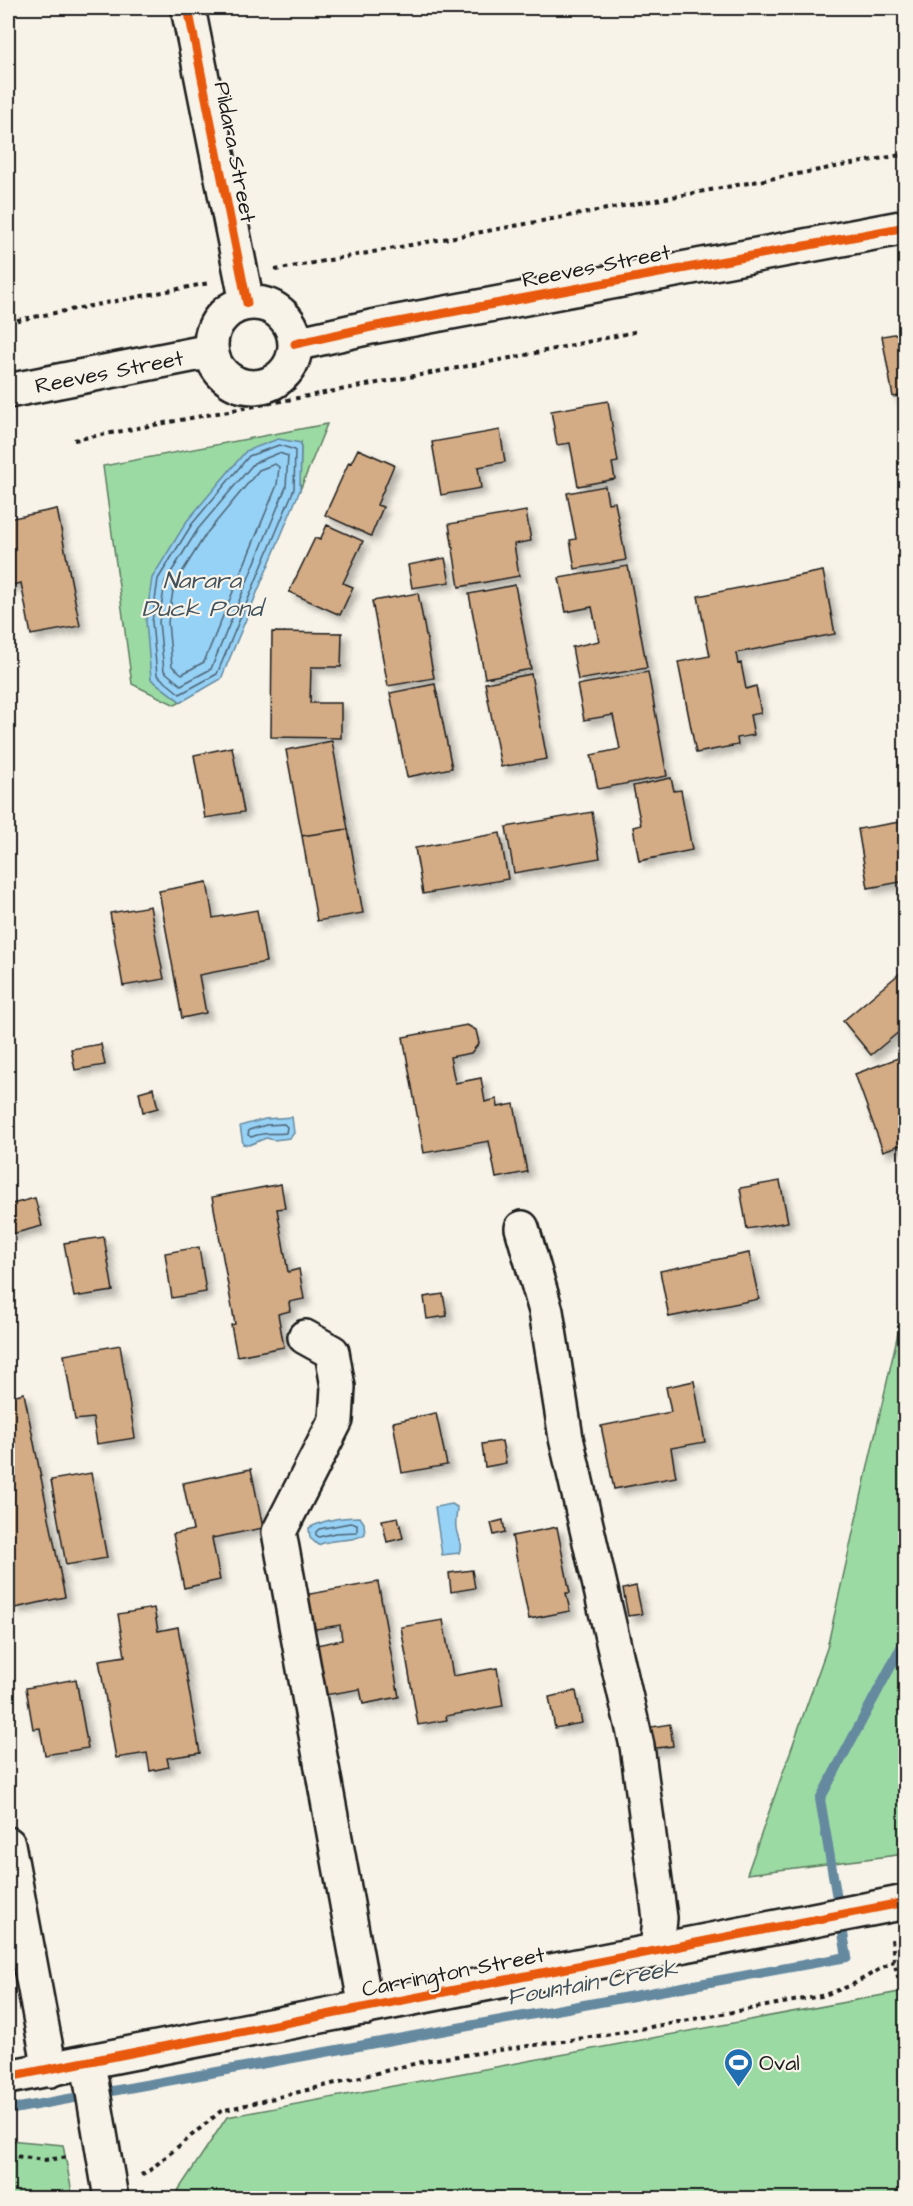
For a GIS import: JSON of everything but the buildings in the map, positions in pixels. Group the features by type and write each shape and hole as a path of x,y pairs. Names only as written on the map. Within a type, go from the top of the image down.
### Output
{"street":[{"name":"Pildara Street","path":"188,8 244,290"},
{"name":"Reeves Street","path":"295,345 383,325 906,227"},
{"path":"244,290 261,303 275,309 286,318 293,330 295,345 293,358 276,380 263,386 249,387 236,383 224,375 211,351 211,338 219,320 234,307 244,290"},
{"name":"Reeves Street","path":"8,391 211,351"},
{"path":"522,1228 546,1311 568,1450 637,1746 660,1918 657,1951"},
{"path":"305,1337 332,1352 338,1387 336,1420 279,1532 356,2010"},
{"path":"268,1594 356,2010"},
{"path":"8,1844 50,2070"},
{"name":"Carrington Street","path":"8,2077 888,1905"},
{"path":"88,2063 110,2191"}],"path":[{"path":"8,322 244,290 906,154"},
{"path":"74,440 521,356 639,331"},
{"path":"888,1905 894,1961 902,1992"},
{"path":"8,2155 44,2160 80,2154 110,2191 150,2170 221,2111 430,2060 612,2034 821,1996 850,1986 894,1961"}],"green space":[{"path":"327,424 300,490 301,443 151,679 181,702 175,705 132,684 103,466"},
{"path":"905,1302 905,1854 747,1874 827,1648"},
{"name":"Oval","path":"905,1991 905,2198 173,2198 227,2117"},
{"path":"8,2140 63,2145 73,2198 8,2198"}],"water":[{"name":"Narara Duck Pond","path":"278,439 301,443 300,490 221,679 181,702 151,679 146,621 152,578 187,521 246,451"},
{"path":"292,1117 294,1133 290,1138 274,1140 266,1138 249,1145 243,1144 240,1126 265,1119"},
{"path":"452,1504 457,1507 456,1525 460,1549 459,1553 442,1555 435,1507"},
{"path":"360,1517 364,1523 365,1534 360,1537 318,1545 310,1538 309,1528 321,1522"}],"waterway":[{"name":"Fountain Creek","path":"8,2110 847,1957 820,1799 906,1638"}],"cycle path":[{"path":"188,8 247,303"},
{"path":"295,344 371,327 906,227"},
{"path":"8,2077 906,1902"}],"place":[{"name":"Oval","path":"738,2088"}]}
